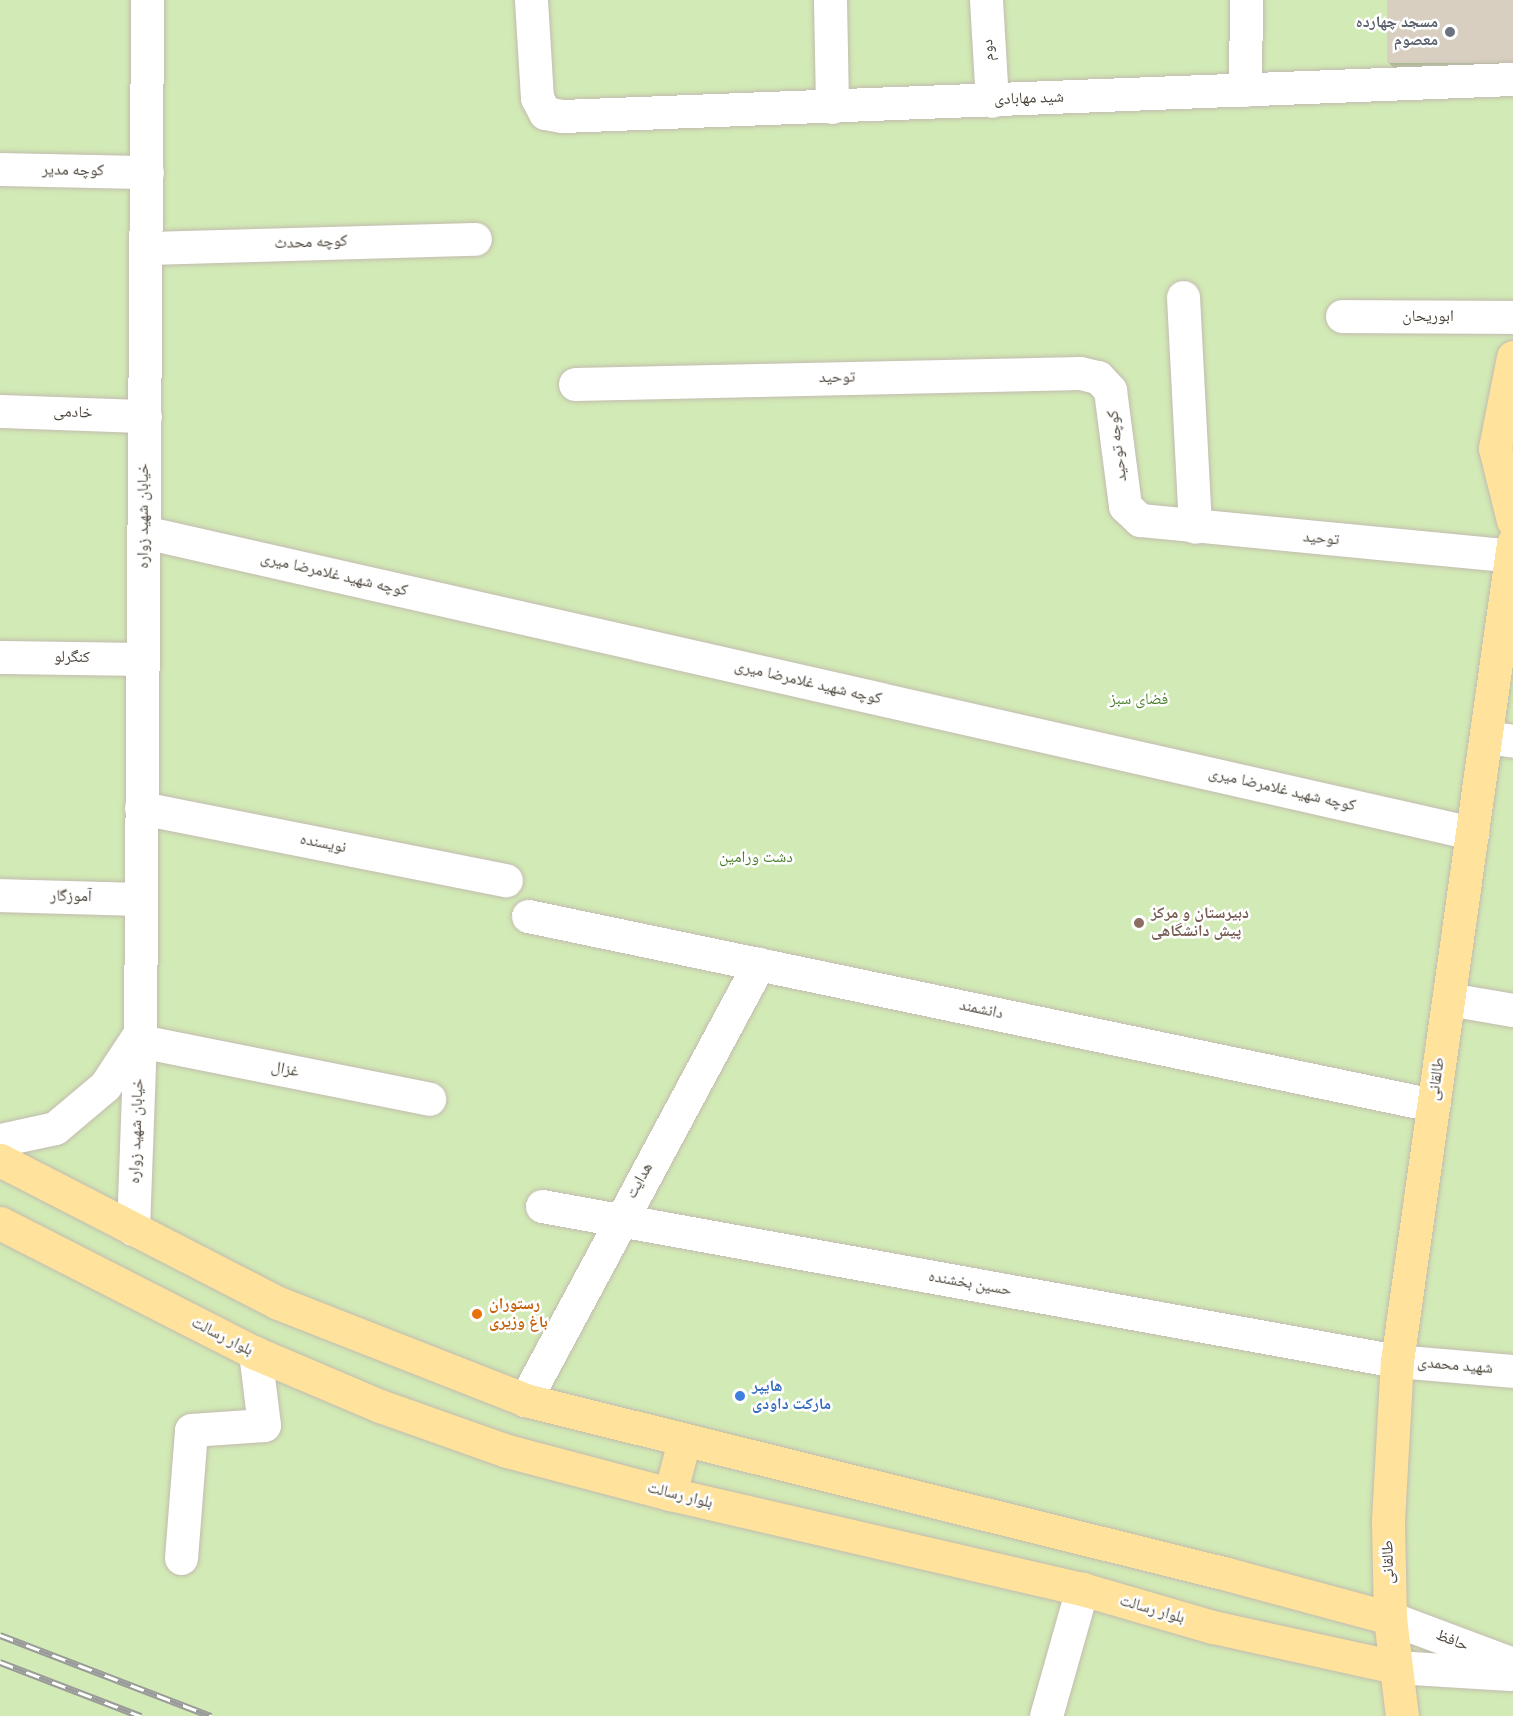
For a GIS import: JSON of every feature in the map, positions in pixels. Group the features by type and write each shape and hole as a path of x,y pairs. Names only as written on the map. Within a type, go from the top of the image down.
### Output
{"main road":[{"path":"1513,357 1496,448 1513,522"},
{"name":"طالقانی","path":"1400,1713 1390,1618 1388,1520 1397,1361 1472,833 1499,739 1512,551"},
{"path":"0,1160 278,1303 525,1400 1227,1574 1390,1618"},
{"name":"بلوار رسالت","path":"0,1223 255,1353 380,1406 507,1451 670,1494 1082,1589 1213,1628 1395,1667"},
{"path":"670,1494 684,1441"}],"street":[{"name":"خیابان شهید زواره","path":"133,1229 140,1037 147,0"},
{"name":"شید مهابادی","path":"531,0 537,98 544,113 832,107 1513,79"},
{"path":"830,0 832,107"},
{"name":"دوم","path":"986,0 992,101"},
{"path":"1245,90 1246,0"},
{"name":"کوچه مدیر","path":"0,169 147,172"},
{"name":"کوچه محدث","path":"147,248 476,239"},
{"path":"1183,297 1196,527"},
{"name":"ابوریحان","path":"1342,316 1513,317"},
{"name":"توحید","path":"575,384 1068,373 1098,377"},
{"name":"کوچه توحید","path":"1098,377 1110,390 1125,506 1132,516"},
{"name":"خادمی","path":"0,411 145,416"},
{"name":"توحید","path":"1132,516 1196,527 1512,551"},
{"name":"کوچه شهید غلامرضا میری","path":"144,532 1472,833"},
{"name":"کنگرلو","path":"0,657 143,659"},
{"name":"نویسنده","path":"141,808 506,880"},
{"name":"آموزگار","path":"0,895 141,899"},
{"name":"دانشمند","path":"528,916 1433,1105"},
{"name":"هدایت","path":"525,1400 619,1220 759,964"},
{"path":"1449,999 1513,1010"},
{"name":"خیابان شهید زواره","path":"0,1140 55,1128 105,1086 140,1037"},
{"name":"غزال","path":"140,1037 429,1099"},
{"name":"حسین بخشنده","path":"542,1206 1397,1361"},
{"path":"181,1558 191,1430 264,1425 255,1353"},
{"name":"شهید محمدی","path":"1397,1361 1513,1371"},
{"path":"1046,1716 1082,1589"},
{"name":"حافظ","path":"1390,1618 1513,1664"},
{"name":"حافظ","path":"1395,1667 1513,1674"}],"green space":[{"name":"دشت ورامین","path":"0,0 1513,0 1513,1716 0,1716"}],"building":[{"name":"مسجد چهارده معصوم","path":"1387,0 1513,0 1513,63 1387,63"}],"railway":[{"path":"0,1635 211,1716"},
{"path":"0,1662 141,1716"}],"place":[{"name":"مسجد چهارده معصوم","path":"1450,32"},
{"name":"دبیرستان و مرکز پیش دانشگاهی","path":"1139,923"},
{"name":"رستوران باغ وزیری","path":"477,1314"},
{"name":"هایپر مارکت داودی","path":"740,1396"}],"park label":[{"name":"فضای سبز","path":"1139,700"}]}
